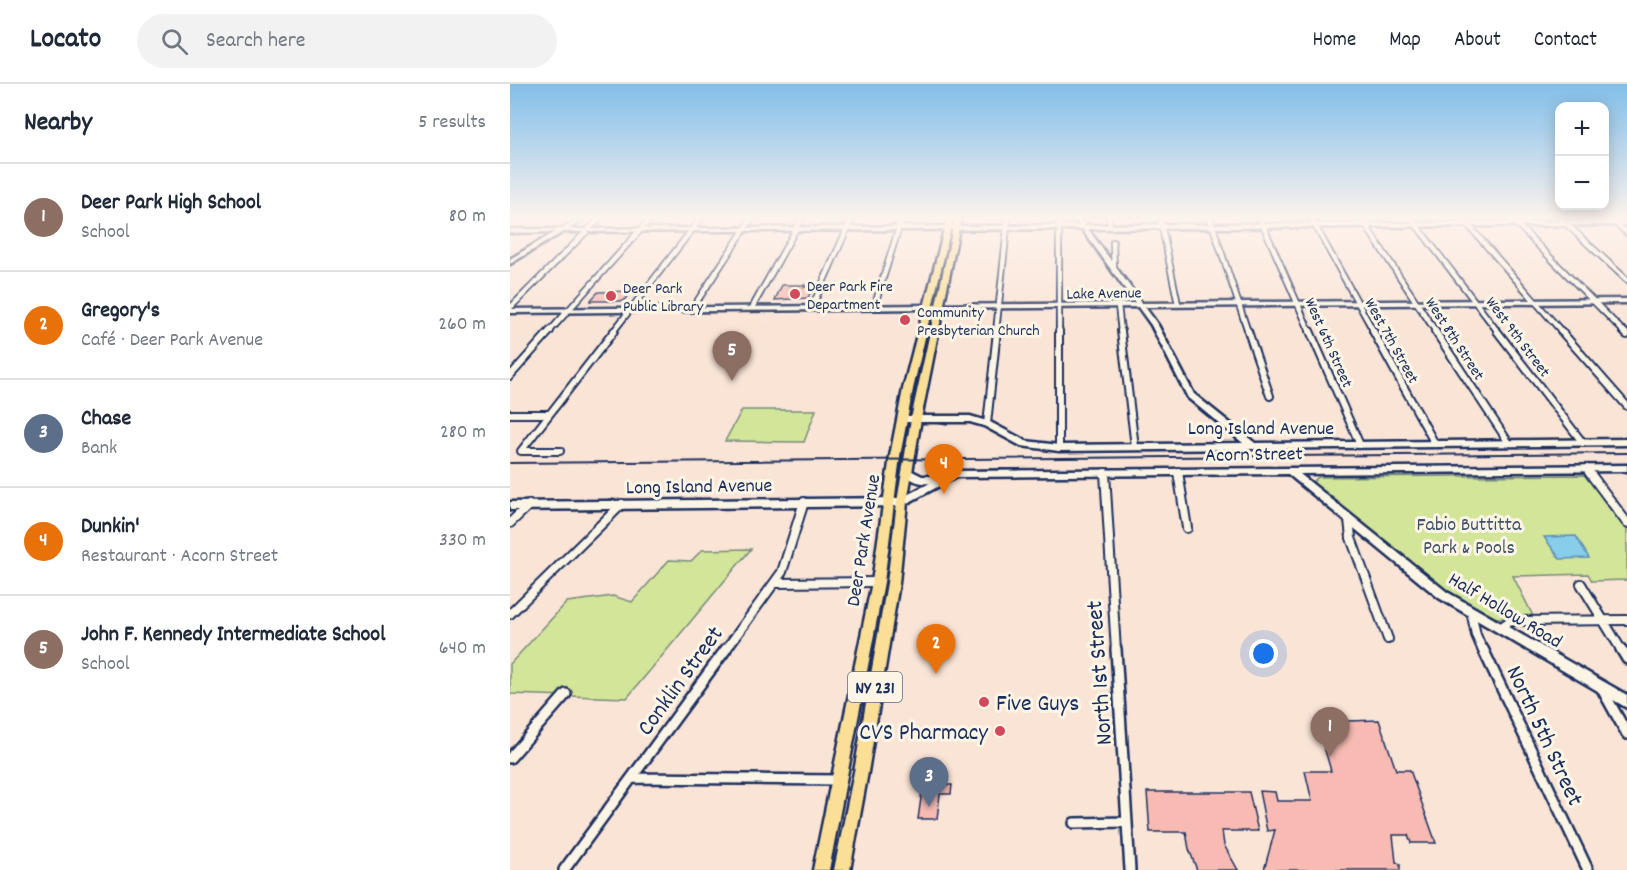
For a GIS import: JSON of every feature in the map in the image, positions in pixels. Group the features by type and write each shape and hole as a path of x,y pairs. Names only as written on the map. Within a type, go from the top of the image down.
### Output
{"main road":[{"name":"Deer Park Avenue","path":"842,870 893,583 896,502 903,419 928,307 944,255"},
{"name":"Deer Park Avenue","path":"821,870 878,582 896,502 908,472 947,255"},
{"path":"861,669 873,699"}],"street":[{"path":"510,309 564,255"},
{"path":"510,376 617,255"},
{"path":"560,451 521,451 673,255"},
{"path":"692,309 727,255"},
{"path":"752,308 782,255"},
{"path":"812,307 835,255"},
{"path":"874,307 891,255"},
{"path":"987,424 1004,255"},
{"path":"1059,255 1059,448"},
{"path":"1103,255 1154,325 1191,396 1253,446"},
{"path":"1113,255 1114,270"},
{"path":"1167,255 1178,304"},
{"path":"1222,255 1270,396"},
{"name":"West 6th Street","path":"1277,255 1360,445"},
{"name":"West 7th Street","path":"1331,255 1435,444"},
{"name":"West 8th Street","path":"1385,255 1509,443"},
{"name":"West 9th Street","path":"1440,255 1583,443"},
{"path":"1495,255 1627,406"},
{"path":"1547,255 1627,335"},
{"path":"1599,255 1627,280"},
{"name":"Lake Avenue","path":"510,309 1627,301"},
{"path":"1118,305 1135,447"},
{"path":"510,414 549,414"},
{"name":"Long Island Avenue","path":"903,419 970,419 987,424 1024,444 1059,448 1627,442"},
{"path":"1587,468 1627,523"},
{"name":"Acorn Street","path":"896,502 955,474 1627,468"},
{"name":"Half Hollow Road","path":"1288,470 1443,595 1627,702"},
{"path":"908,472 914,478 924,481 955,474"},
{"path":"1178,472 1187,528"},
{"name":"North 1st Street","path":"1105,473 1130,870"},
{"name":"Conklin Street","path":"564,870 775,583 782,572 804,502"},
{"name":"Long Island Avenue","path":"510,506 896,502"},
{"path":"510,614 622,504"},
{"path":"510,523 529,505"},
{"path":"1349,519 1351,538 1388,639"},
{"path":"775,583 878,582"},
{"path":"1581,584 1627,659"},
{"name":"North 5th Street","path":"1471,613 1476,635 1588,870"},
{"path":"1500,628 1510,621 1627,620"},
{"path":"1599,684 1627,734"},
{"path":"510,758 566,694"},
{"path":"632,778 840,780"},
{"path":"1074,823 1127,822"}],"green space":[{"path":"742,410 816,410 804,442 725,441"},
{"name":"Fabio Buttitta Park & Pools","path":"1586,475 1627,530 1627,580 1592,581 1588,574 1513,576 1534,618 1505,619 1488,616 1474,609 1425,575 1366,530 1313,482 1318,477"},
{"path":"751,549 627,698 510,694 510,664 567,602 613,596 632,602 669,560 691,561 702,550"}],"water":[{"path":"1576,536 1589,558 1560,559 1544,537"}],"building":[{"name":"Deer Park Fire Department","path":"782,285 813,286 808,298 775,300"},
{"name":"Deer Park Public Library","path":"631,291 624,301 590,301 598,292"},
{"path":"1379,720 1396,770 1410,770 1436,843 1411,843 1408,835 1393,835 1396,862 1400,864 1400,870 1264,870 1275,830 1267,831 1259,791 1275,792 1277,801 1312,801 1305,771 1331,771 1317,722"},
{"path":"924,778 942,778 941,785 952,785 951,794 940,794 937,819 918,819"},
{"path":"1147,792 1249,792 1258,831 1222,831 1224,845 1238,870 1197,870 1189,849 1186,832 1150,832"}],"railway":[{"path":"510,463 1627,453"}],"place":[{"name":"Deer Park Fire Department","path":"795,294"},
{"name":"Deer Park Public Library","path":"611,296"},
{"name":"Community Presbyterian Church","path":"905,320"},
{"name":"John F. Kennedy Intermediate School","path":"732,381"},
{"name":"Dunkin'","path":"944,494"},
{"name":"Gregory's","path":"936,674"},
{"name":"Five Guys","path":"984,702"},
{"name":"CVS Pharmacy","path":"1000,731"},
{"name":"Deer Park High School","path":"1330,757"},
{"name":"Chase","path":"929,807"}]}
